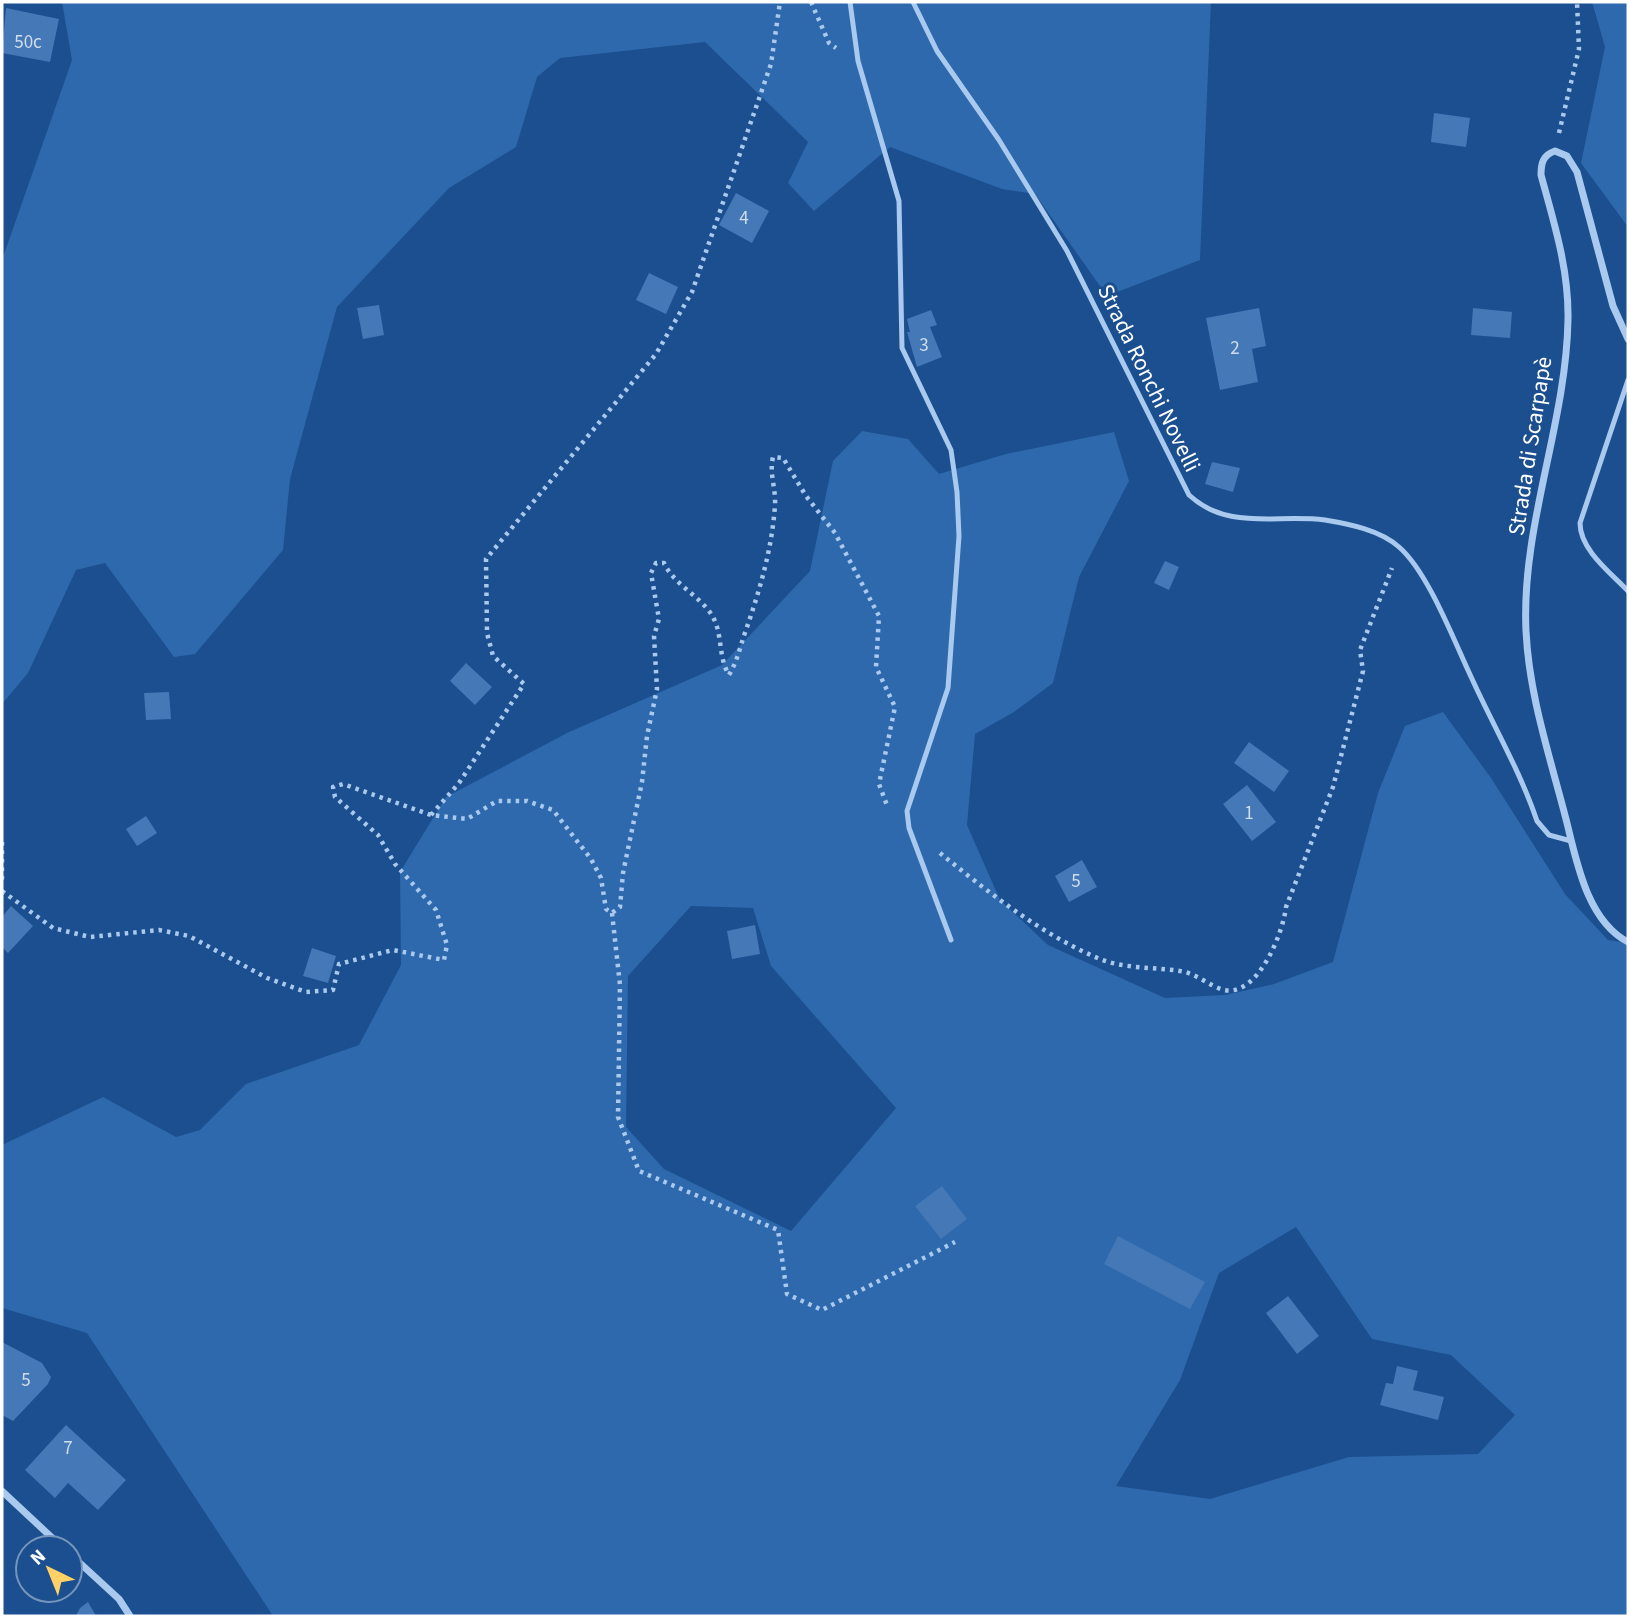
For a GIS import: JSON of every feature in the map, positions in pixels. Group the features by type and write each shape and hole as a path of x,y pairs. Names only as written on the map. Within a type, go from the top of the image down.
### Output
{"street":[{"path":"1555,151 1567,156 1581,180 1613,306 1628,339"},
{"name":"Strada di Scarpapè","path":"1555,151 1544,158 1541,174 1559,234 1566,284 1567,342 1532,557 1526,630 1536,698 1571,841 1592,905 1603,922 1628,942"},
{"path":"2,1491 48,1534"},
{"path":"84,1567 118,1599 130,1616"}],"lane":[{"path":"850,2 858,61 899,201 902,348 951,450 957,492 959,537 948,688 930,747 912,789 907,811 909,828 951,940"},
{"name":"Strada Ronchi Novelli","path":"913,2 937,51 999,140 1067,251 1189,495 1202,507 1218,515 1231,518 1303,517 1340,523 1369,531 1400,548 1417,568 1438,609 1537,821 1549,835 1571,841"},
{"path":"1628,380 1583,508 1580,532 1590,550 1628,591"}],"path":[{"path":"431,816 459,783 524,684 493,656 487,633 486,559 656,354 692,292 771,64 780,2"},
{"path":"811,2 829,43 858,61"},
{"path":"1555,151 1578,49 1580,23 1577,2"},
{"path":"612,913 620,907 622,873 642,782 647,736 657,689 654,636 659,619 651,573 656,562 664,563 670,575 713,617 721,662 729,675 738,659 757,600 771,543 776,501 770,470 773,457 783,458 806,496 835,533 880,616 876,667 895,707 879,784 889,810 979,885 1063,940 1102,960 1143,969 1182,971 1224,989 1238,989 1255,977 1284,926 1286,907 1333,787 1363,671 1360,650 1400,548"},
{"path":"2,891 53,928 90,937 159,930 188,936 267,978 306,992 333,990 338,964 393,950 444,960 447,945 436,909 395,864 378,835 335,797 334,787 343,784 431,816 467,819 497,801 527,801 553,810 601,878 606,909 612,913 620,985 618,1117 639,1171 778,1230 787,1294 822,1310 955,1242"},
{"path":"2,842 2,880"}],"shaded area":[{"path":"62,2 1211,2 1200,260 1107,296 1035,194 1002,189 890,147 814,211 788,183 808,142 705,42 560,58 537,77 516,147 449,188 337,307 290,479 283,550 195,654 174,657 105,563 76,570 28,673 2,704 2,260 72,60"},
{"path":"1592,2 1628,2 1628,227 1581,163 1605,47"},
{"path":"862,431 908,439 939,474 1006,454 1114,432 1129,481 1079,577 1053,683 1014,712 975,734 967,825 1000,900 1048,945 1165,998 1225,995 1274,984 1333,962 1378,793 1405,726 1443,712 1491,778 1565,894 1608,940 1628,943 1628,1616 273,1616 87,1333 2,1308 2,1145 103,1097 176,1137 200,1130 246,1084 359,1045 401,965 400,872 446,797 567,733 722,665 810,571 833,461","holes":["691,906 753,908 771,966 896,1108 791,1231 664,1169 626,1127 628,976","1296,1227 1372,1339 1451,1355 1515,1415 1478,1454 1349,1457 1210,1499 1116,1486 1180,1380 1219,1273"]}],"building":[{"path":"6,8 59,19 50,62 2,53"},
{"path":"1434,113 1470,118 1466,147 1431,142"},
{"path":"736,193 769,211 752,243 719,225"},
{"path":"649,273 678,287 666,314 636,300"},
{"path":"379,305 384,335 363,339 357,308"},
{"path":"1259,308 1266,346 1252,349 1258,382 1220,390 1206,318"},
{"path":"1473,308 1512,312 1510,338 1471,335"},
{"path":"931,310 937,325 930,327 942,357 917,367 907,332 910,332 907,319"},
{"path":"1212,462 1240,468 1233,492 1205,484"},
{"path":"1165,561 1179,567 1169,590 1154,583"},
{"path":"466,663 492,687 475,705 450,681"},
{"path":"169,692 171,719 146,720 144,693"},
{"path":"1249,742 1289,771 1274,792 1234,763"},
{"path":"1247,785 1276,822 1252,841 1223,804"},
{"path":"146,816 157,833 137,846 126,829"},
{"path":"1082,860 1097,887 1069,902 1055,876"},
{"path":"11,906 33,926 8,953 2,947 2,917"},
{"path":"755,925 760,954 732,959 727,931"},
{"path":"312,948 336,956 328,983 303,976"},
{"path":"942,1186 967,1219 941,1239 915,1206"},
{"path":"1118,1236 1205,1282 1190,1309 1104,1264"},
{"path":"1288,1296 1319,1336 1297,1354 1266,1313"},
{"path":"2,1342 42,1363 51,1377 48,1384 13,1421 2,1415"},
{"path":"1397,1366 1418,1371 1413,1390 1444,1397 1438,1420 1380,1405 1386,1383 1393,1384"},
{"path":"66,1425 126,1480 98,1510 68,1483 55,1498 25,1470"},
{"path":"88,1602 96,1616 76,1616 80,1608"}]}
